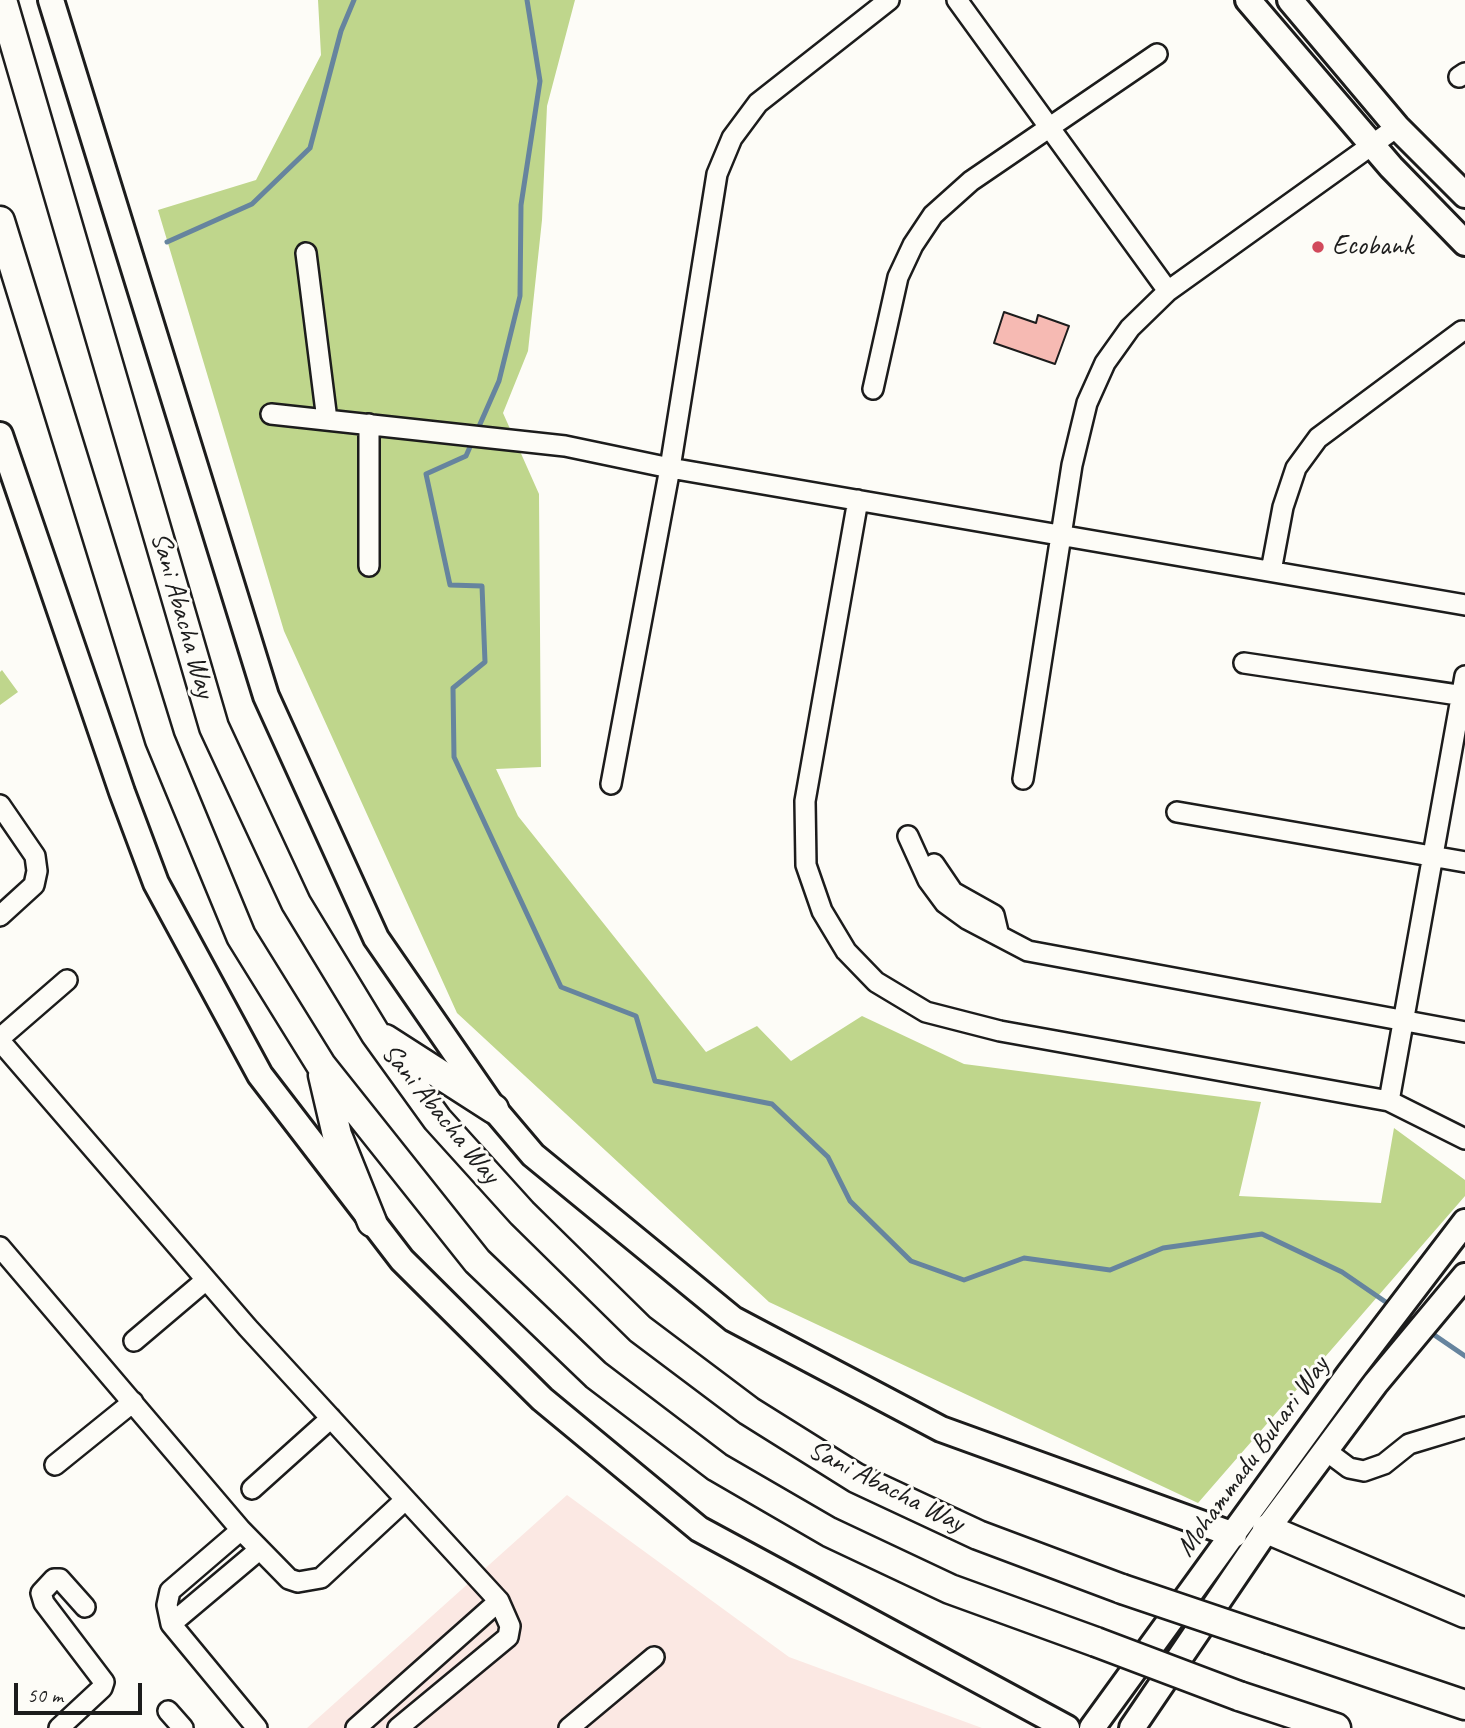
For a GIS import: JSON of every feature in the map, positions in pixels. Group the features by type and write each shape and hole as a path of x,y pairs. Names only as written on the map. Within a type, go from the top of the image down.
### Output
{"highway":[{"name":"Sani Abacha Way","path":"2,0 214,727 296,904 375,1033 437,1119 522,1213 640,1328 749,1411 856,1478 978,1535 1122,1589 1465,1705"},
{"path":"13,0 15,40"},
{"name":"Sani Abacha Way","path":"0,221 160,740 241,936 321,1065 477,1261 596,1376 717,1467 829,1532 926,1577 1239,1696 1336,1728"},
{"path":"375,1033 494,1109"},
{"path":"321,1065 337,1135 372,1222"},
{"path":"1266,1529 1465,1613"}],"main road":[{"name":"Sani Abacha Way","path":"51,0 266,696 376,938 494,1109 533,1155 733,1319 942,1429 1234,1535"},
{"path":"1248,0 1374,146 1465,243"},
{"path":"1290,0 1397,127 1465,195"},
{"path":"0,436 122,792 156,883 260,1075 402,1261 542,1399 699,1529 1067,1728"},
{"name":"Mohammadu Buhari Way","path":"1092,1728 1349,1374 1465,1222"},
{"name":"Mohammadu Buhari Way","path":"1132,1728 1266,1529 1375,1384 1465,1276"}],"street":[{"path":"611,784 670,468 717,174 732,138 758,103 889,0"},
{"path":"957,0 1168,291"},
{"path":"873,389 898,277 913,245 933,215 971,181 1157,54"},
{"path":"1023,779 1072,465 1087,403 1105,363 1130,328 1168,291 1397,127"},
{"path":"306,253 327,420"},
{"path":"1271,571 1283,507 1296,468 1318,438 1462,331"},
{"path":"271,414 565,446 670,468 1465,604"},
{"path":"369,424 369,566"},
{"path":"858,500 805,801 806,866 822,911 846,951 876,982 926,1013 1000,1031 1389,1101 1465,1139"},
{"path":"1244,663 1463,696"},
{"path":"1389,1101 1465,676"},
{"path":"0,805 35,856 37,871 34,885 0,916"},
{"path":"1177,812 1465,862"},
{"path":"908,836 928,880 945,903 967,919 1027,951 1465,1032"},
{"path":"934,864 953,892 994,915 999,936"},
{"path":"67,980 0,1040 206,1280 499,1601 510,1626 508,1637 398,1728"},
{"path":"2,1252 241,1530 289,1579 310,1582 321,1578 405,1500"},
{"path":"134,1341 206,1280"},
{"path":"55,1465 132,1402"},
{"path":"252,1489 331,1418"},
{"path":"1325,1450 1349,1468 1364,1471 1384,1464 1409,1444 1465,1427"},
{"path":"241,1530 170,1591 167,1605 171,1624 257,1728"},
{"path":"171,1624 259,1550"},
{"path":"59,1728 102,1688 104,1682 44,1603 41,1593 54,1579 60,1579 85,1607"},
{"path":"356,1728 499,1601"},
{"path":"569,1728 654,1657"},
{"path":"168,1711 183,1728"}],"shaded area":[{"path":"567,1495 789,1657 982,1728 307,1728"}],"green space":[{"path":"318,0 575,0 547,106 542,220 528,351 503,413 539,494 541,767 496,769 518,816 706,1052 757,1026 791,1061 862,1016 964,1064 1261,1102 1239,1196 1381,1203 1394,1128 1465,1180 1465,1196 1198,1503 769,1302 457,1013 284,631 158,210 256,180 321,55"},
{"path":"2,670 18,692 0,705 0,672"}],"building":[{"path":"1004,312 1036,323 1038,315 1069,326 1055,364 994,343"}],"waterway":[{"path":"167,242 252,204 310,148 341,31 354,0"},
{"path":"527,0 540,81 521,205 520,296 499,381 466,456 426,474 450,585 482,586 485,662 453,688 454,757 561,987 636,1016 655,1081 772,1104 828,1157 850,1201 911,1261 964,1280 1024,1258 1110,1270 1163,1248 1262,1234 1342,1272 1393,1307"},
{"path":"1427,1330 1465,1356"}],"place":[{"name":"Ecobank","path":"1318,247"}]}
